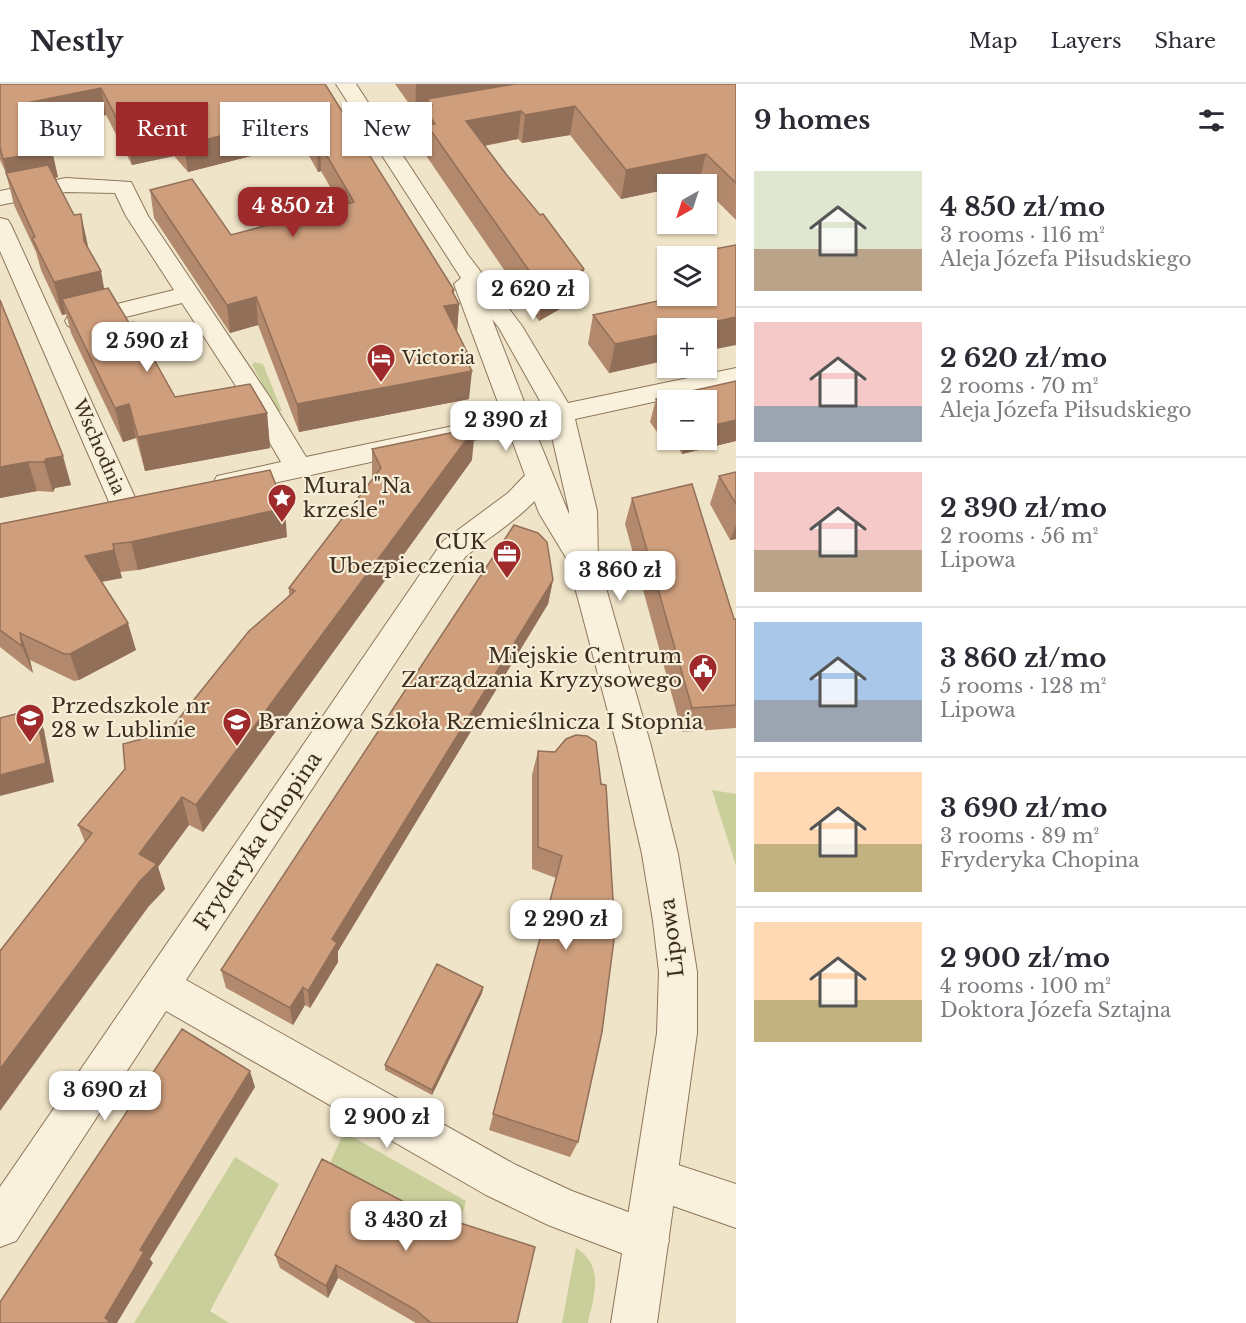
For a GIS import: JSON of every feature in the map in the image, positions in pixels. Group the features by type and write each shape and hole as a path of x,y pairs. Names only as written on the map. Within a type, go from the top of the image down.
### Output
{"street":[{"path":"346,84 357,102"},
{"path":"432,118 480,110"},
{"path":"392,156 459,259"},
{"path":"0,198 66,185 123,187 136,216 227,351 283,439 298,467"},
{"name":"Wschodnia","path":"0,225 124,504"},
{"name":"Lipowa","path":"459,259 510,326 561,413 583,511 583,560 634,746 660,854 672,921 678,972 677,1033 634,1323"},
{"name":"Lipowa","path":"459,259 473,306 539,478 554,513 583,560"},
{"path":"46,329 188,294"},
{"path":"204,488 736,376"},
{"name":"Fryderyka Chopina","path":"0,1224 454,549 518,501 539,478"},
{"path":"161,987 501,1180 563,1210 647,1241"},
{"path":"657,1180 736,1206"}],"green space":[{"path":"254,362 263,364 282,411 277,412 252,365"},
{"path":"712,790 736,794 736,866"},
{"path":"344,1132 466,1201 457,1235 326,1172"},
{"path":"235,1157 279,1184 210,1311 229,1323 134,1323"},
{"path":"576,1248 591,1263 594,1272 593,1302 588,1323 562,1323"}],"building":[{"path":"0,84 325,84 342,111 342,156 370,156 454,290 452,291 459,304 444,306 467,352 462,353 472,371 297,404 256,297 227,305 150,190 192,179 231,235 354,202 327,156 330,156 330,102 220,102 220,136 208,139 208,102 116,102 116,117 101,88 31,102 18,102 19,156 3,159 0,147"},
{"path":"515,84 736,84 736,183 706,154 626,170 575,106 525,115 521,111 466,121 506,174 540,215 543,214 584,269 544,292 432,132 432,124 435,124 432,120 432,102 427,99"},
{"path":"48,165 74,215 81,214 84,241 101,271 54,282 32,238 35,237 6,173"},
{"path":"736,245 736,317 717,321 717,318 657,318 657,335 615,344 593,315 657,301 657,306 717,306 717,248"},
{"path":"108,288 129,323 133,322 175,397 250,384 267,413 138,437 129,404 115,408 62,299"},
{"path":"0,300 63,456 46,459 44,462 28,462 0,467"},
{"path":"736,381 736,420 717,424 717,390 696,390"},
{"path":"475,428 196,805 182,797 139,854 157,864 140,881 0,1069 0,951 92,833 78,825 125,769 123,744 168,732 249,631 295,591 289,588 381,468 372,449"},
{"path":"270,470 285,508 113,544 114,550 85,556 128,623 70,654 64,654 20,633 22,646 0,630 0,524"},
{"path":"736,472 736,504 719,476"},
{"path":"692,484 734,619 736,619 736,705 692,708 632,498"},
{"path":"514,525 538,533 547,542 553,580 332,939 337,943 308,991 303,987 290,1008 221,970"},
{"path":"35,709 46,763 0,775 0,718"},
{"path":"576,735 587,736 596,742 601,784 606,785 615,932 602,1032 578,1142 493,1114 562,856 538,847 538,751 555,752 566,739"},
{"path":"437,964 483,987 432,1090 385,1065"},
{"path":"182,1029 250,1071 140,1250 144,1252 105,1318 109,1321 108,1323 0,1323 0,1302"},
{"path":"322,1159 450,1226 451,1220 535,1247 517,1323 431,1323 416,1310 336,1265 326,1286 275,1255"}],"place":[{"name":"Victoria","path":"381,384"},
{"name":"Mural \"Na krześle\"","path":"282,524"},
{"name":"CUK Ubezpieczenia","path":"507,580"},
{"name":"Miejskie Centrum Zarządzania Kryzysowego","path":"703,694"},
{"name":"Przedszkole nr 28 w Lublinie","path":"30,744"},
{"name":"Branżowa Szkoła Rzemieślnicza I Stopnia","path":"237,748"}]}
